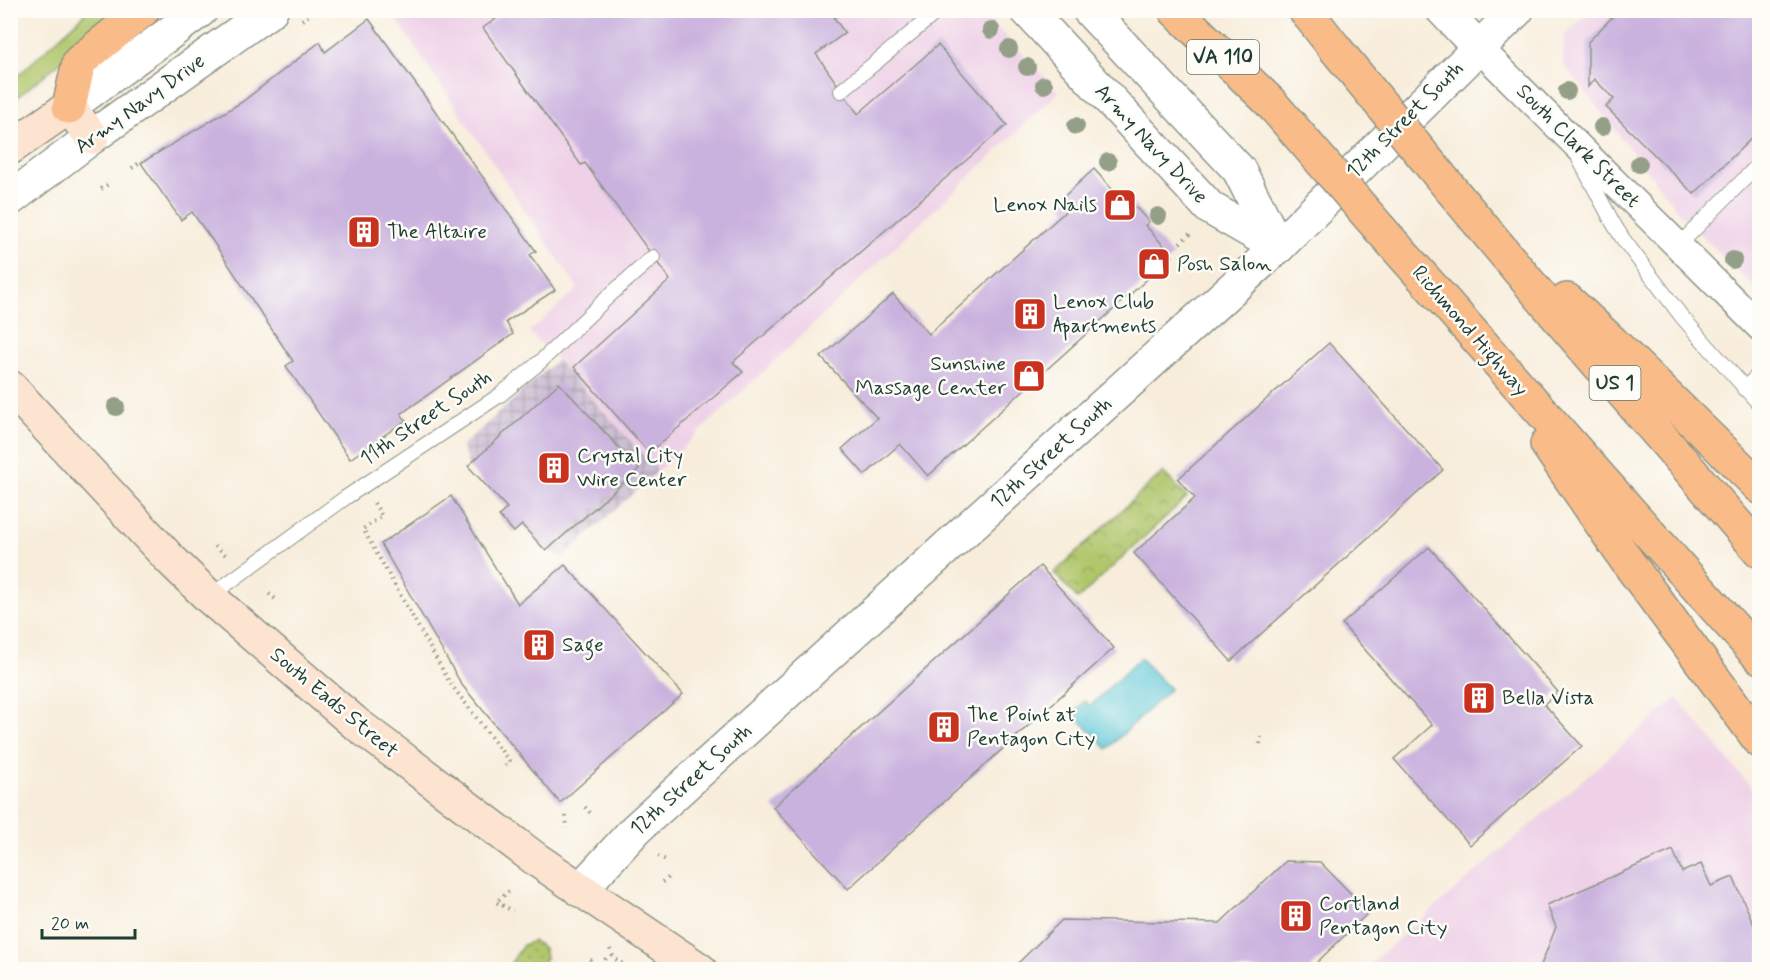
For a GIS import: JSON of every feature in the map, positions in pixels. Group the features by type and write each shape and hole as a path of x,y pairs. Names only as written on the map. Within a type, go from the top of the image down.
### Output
{"highway":[{"path":"69,107 79,62 142,10"},
{"name":"Richmond Highway","path":"1175,10 1271,103 1652,538 1760,657"},
{"path":"1207,10 1271,103"},
{"name":"US 1","path":"1305,10 1440,176 1760,551"},
{"path":"1472,214 1612,342 1760,487"},
{"path":"1469,328 1662,611 1760,741"}],"main road":[{"path":"69,107 92,137"},
{"name":"Army Navy Drive","path":"10,148 69,107"},
{"name":"South Eads Street","path":"10,387 168,557 209,597 376,739 528,854 699,969"}],"street":[{"name":"Army Navy Drive","path":"69,107 201,10"},
{"name":"Army Navy Drive","path":"10,200 92,137 271,10"},
{"name":"Army Navy Drive","path":"1027,10 1210,208 1278,248"},
{"path":"1089,10 1239,170 1278,248"},
{"path":"1443,10 1478,47"},
{"name":"12th Street South","path":"580,890 636,829 1278,248 1516,10"},
{"name":"South Clark Street","path":"1478,47 1760,327"},
{"path":"1125,117 1159,85"}],"lane":[{"path":"841,91 939,10"},
{"path":"1565,133 1612,223 1623,239 1682,317 1760,405"},
{"path":"1678,246 1760,163"},
{"name":"11th Street South","path":"209,597 345,498 500,395 540,362 653,257"},
{"path":"1744,389 1760,373"}],"path":[{"path":"132,168 139,163"},
{"path":"101,189 108,184"},
{"path":"1180,243 1191,233"},
{"path":"382,516 363,529 450,683 509,761 503,770"},
{"path":"215,546 229,558"},
{"path":"269,594 278,601"},
{"path":"1260,744 1261,737"},
{"path":"585,807 593,816"},
{"path":"566,816 567,828"},
{"path":"658,856 668,861"},
{"path":"662,882 671,876"},
{"path":"509,891 496,902 513,911"},
{"path":"590,959 598,969 606,958"}],"shaded area":[{"path":"391,11 982,11 1059,92 658,471 564,366 529,332 578,289"},
{"path":"1590,11 1759,11 1759,292 1682,216 1563,63 1564,36"},
{"name":"Crystal City Wire Center","path":"557,360 658,471 563,557 546,551 522,525 514,532 499,516 506,508 468,466 462,446"},
{"path":"1677,698 1759,797 1759,969 1374,970 1371,963"}],"green space":[{"path":"88,11 124,11 11,102 10,83"},
{"path":"1163,472 1187,497 1078,599 1054,573"},
{"path":"533,941 544,948 546,958 538,969 507,969 523,945"}],"water":[{"path":"1140,658 1170,689 1107,749 1073,713 1085,701 1090,706"}],"building":[{"path":"492,10 846,10 834,18 845,33 816,54 858,114 938,45 1007,125 733,362 743,372 649,453 574,367 670,280 585,163 581,165 483,28 497,18"},
{"path":"1619,10 1760,10 1760,130 1694,194 1606,107 1614,99 1594,79 1588,87 1588,42"},
{"name":"The Altaire","path":"369,19 536,251 530,255 555,290 506,322 513,334 401,414 406,420 350,459 286,366 293,361 214,243 192,212 181,220 141,163 242,102 320,42 325,52"},
{"name":"Lenox Club Apartments","path":"1094,169 1118,196 1122,192 1149,222 1145,225 1173,256 928,476 900,444 865,475 842,449 877,418 821,357 893,294 929,334 1067,210 1059,201"},
{"path":"1329,343 1443,470 1231,661 1134,553 1195,498 1178,479"},
{"name":"Crystal City Wire Center","path":"559,383 639,469 546,551 522,525 514,532 499,516 507,508 468,466"},
{"name":"Sage","path":"451,496 518,604 565,565 683,694 560,803 462,685 381,544"},
{"name":"Bella Vista","path":"1429,547 1558,692 1544,704 1582,746 1470,845 1394,759 1432,725 1342,624"},
{"name":"The Point at Pentagon City","path":"1040,566 1114,648 848,889 773,807"},
{"path":"1673,850 1682,872 1701,864 1711,886 1733,877 1760,939 1760,970 1543,970 1541,965 1556,927 1547,905"},
{"name":"Cortland Pentagon City","path":"1286,861 1320,862 1369,912 1309,970 1011,970 1062,920 1220,923"}],"place":[{"name":"Lenox Nails","path":"1120,205"},
{"name":"The Altaire","path":"364,232"},
{"name":"Posh Salon","path":"1154,264"},
{"name":"Lenox Club Apartments","path":"1030,314"},
{"name":"Sunshine Massage Center","path":"1029,376"},
{"name":"Crystal City Wire Center","path":"554,468"},
{"name":"Sage","path":"539,645"},
{"name":"Bella Vista","path":"1479,698"},
{"name":"The Point at Pentagon City","path":"944,727"},
{"name":"Cortland Pentagon City","path":"1296,916"}]}
